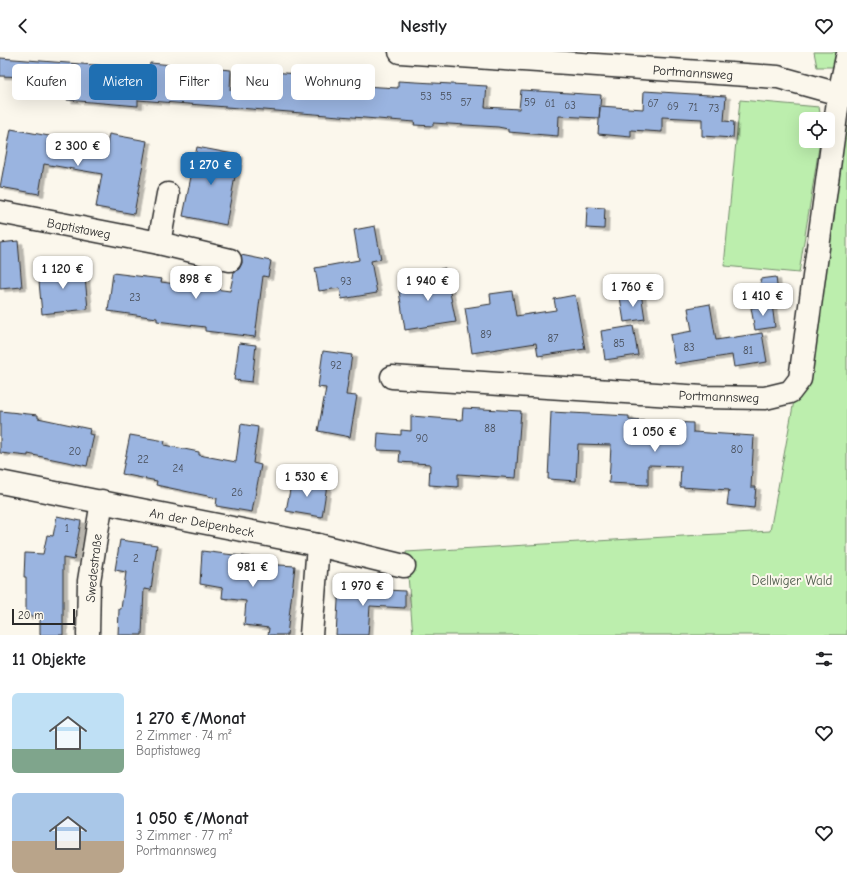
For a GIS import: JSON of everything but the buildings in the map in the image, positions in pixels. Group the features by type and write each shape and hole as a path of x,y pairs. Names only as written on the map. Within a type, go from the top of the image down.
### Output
{"street":[{"name":"Portmannsweg","path":"400,52 778,77 839,94"},
{"name":"Portmannsweg","path":"392,377 702,396 765,398 790,392 800,379 839,94 847,57"},
{"path":"158,243 168,194"},
{"name":"Baptistaweg","path":"0,212 158,243 230,260"},
{"name":"An der Deipenbeck","path":"0,482 318,545 404,566"},
{"name":"Swedestraße","path":"88,635 89,581 102,501"},
{"path":"310,635 318,545"}],"green space":[{"path":"814,52 847,52 847,67 817,67"},
{"path":"740,100 819,107 820,112 799,112 799,148 819,148 799,273 724,266"},
{"name":"Dellwiger Wald","path":"847,113 847,635 413,635 406,552 770,531"}]}
